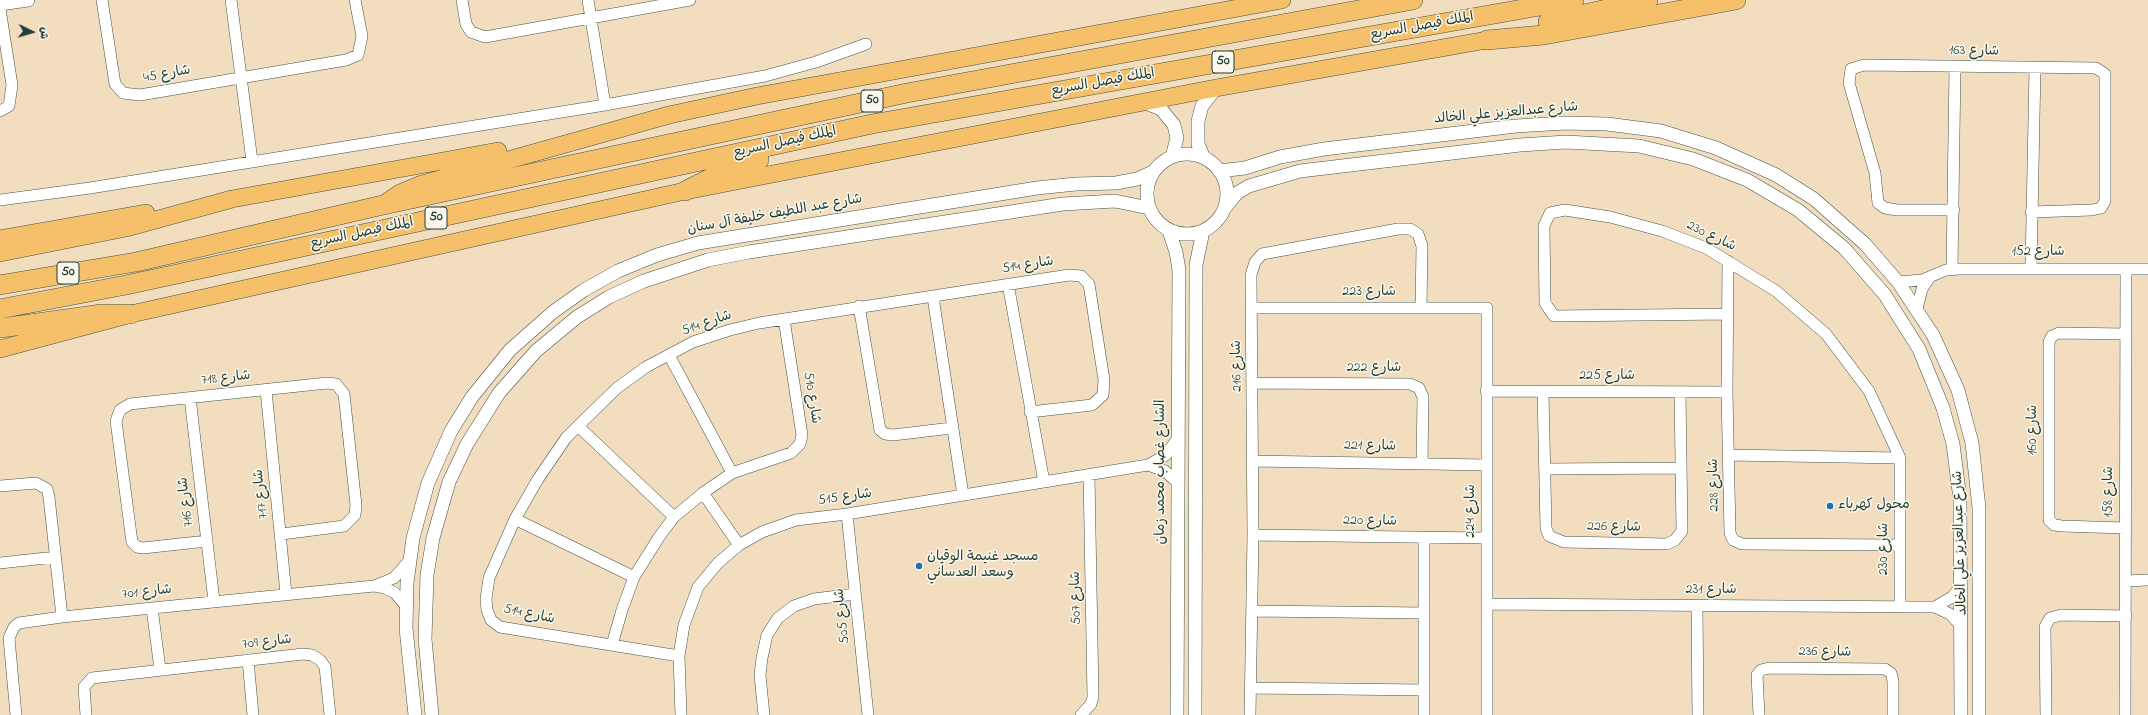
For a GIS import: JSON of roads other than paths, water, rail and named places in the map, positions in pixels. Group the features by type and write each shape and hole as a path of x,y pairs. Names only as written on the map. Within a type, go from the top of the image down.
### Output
{"highway":[{"name":"الملك فيصل السريع","path":"0,285 136,262 383,205 907,93 1413,0"},
{"name":"الملك فيصل السريع","path":"0,309 126,285 872,124 1574,0"},
{"path":"1487,40 1541,23 1648,0"},
{"path":"1487,40 1544,35 1736,0"},
{"path":"685,191 710,178 739,166 841,139 872,124"},
{"path":"0,328 102,314 131,314"}],"main road":[{"name":"الملك فيصل السريع","path":"383,205 400,193 419,185 583,137 669,115 757,96 1282,0"},
{"name":"الملك فيصل السريع","path":"0,349 131,314 685,191 1216,88 1487,40"},
{"path":"0,254 95,236 188,210 258,194 461,159 541,142 583,137"},
{"path":"0,238 147,213 188,210"}],"street":[{"path":"0,4 28,0"},
{"name":"شارع 45","path":"102,0 115,84 123,93 140,95 346,60 358,55 362,36 355,0"},
{"path":"231,0 252,161"},
{"path":"462,0 466,24 472,32 485,38 690,0"},
{"path":"588,0 605,105"},
{"path":"0,9 12,85 9,106 0,111"},
{"path":"0,200 90,188 605,105 765,76 816,62 866,44"},
{"name":"شارع 163","path":"1954,210 1897,210 1885,208 1878,203 1875,173 1849,83 1851,69 1864,65 2096,68 2105,74 2105,201 2100,208 2092,210 2031,212"},
{"path":"1952,269 1955,67"},
{"path":"2031,268 2035,68"},
{"path":"1204,158 1198,144 1198,121 1202,106 1216,88"},
{"path":"1143,102 1161,109 1174,125 1176,144 1172,157"},
{"name":"شارع عبدالعزيز علي الخالد","path":"1219,170 1245,168 1280,157 1309,151 1516,126 1586,123 1643,128 1679,136 1716,148 1755,164 1796,186 1850,228 1898,282 1933,335 1951,373 1964,408 1972,443 1980,538 1979,715"},
{"name":"شارع عبدالعزيز علي الخالد","path":"1224,208 1237,193 1249,186 1300,171 1543,143 1588,142 1639,146 1693,159 1747,180 1798,210 1844,248 1885,295 1919,349 1939,394 1953,444 1960,498 1961,715"},
{"path":"1188,154 1204,158 1219,170 1226,185 1227,196 1219,219 1203,231 1186,235 1168,231 1154,218 1149,208 1147,190 1153,172 1165,160 1172,157 1188,154"},
{"name":"شارع عبد اللطيف خليفة آل سنان","path":"415,715 408,650 406,606 409,562 417,519 434,466 451,431 472,397 497,364 543,320 568,300 601,280 656,255 721,238 1037,188 1076,184 1116,183 1137,179 1153,172"},
{"path":"432,715 426,660 425,618 427,576 433,538 442,501 458,463 477,426 499,393 523,364 549,339 577,317 609,297 644,281 708,260 769,249 1063,204 1115,201 1149,208"},
{"name":"شارع 230","path":"1727,314 1554,316 1545,303 1544,226 1550,213 1557,210 1565,210 1610,217 1662,231 1706,248 1776,292 1826,334 1869,391 1900,458 1900,607"},
{"path":"769,249 792,240 823,235 828,229 827,222"},
{"name":"شارع 216","path":"1250,715 1253,535 1251,275 1255,262 1262,254 1398,229 1410,229 1418,234 1422,246 1421,308"},
{"name":"الشارع غصاب محمد زمان","path":"1168,231 1176,252 1178,270 1177,715"},
{"path":"1195,715 1196,276 1197,255 1203,231"},
{"name":"شارع 228","path":"1728,261 1727,392 1730,532 1732,540 1742,544 1900,545"},
{"name":"شارع 152","path":"1898,282 1914,282 1952,269 2148,269"},
{"name":"شارع 158","path":"2125,715 2126,269"},
{"name":"شارع 514","path":"679,656 500,627 491,620 487,610 486,599 489,578 515,519 538,479 566,438 617,388 646,367 693,342 730,330 859,306 933,297 1069,275 1082,276 1089,284 1104,380 1103,395 1092,405 1030,412"},
{"path":"1917,309 1922,290 1929,278"},
{"path":"1008,284 1030,412 1044,482"},
{"path":"933,297 963,495"},
{"path":"859,306 880,430 885,434 893,435 952,428"},
{"name":"شارع 223","path":"1252,308 1487,308"},
{"name":"شارع 224","path":"1487,308 1487,715"},
{"name":"شارع 510","path":"612,645 622,610 634,577 650,550 674,517 703,493 732,474 791,453 800,444 802,435 784,319"},
{"name":"شارع 160","path":"2125,528 2062,526 2054,525 2049,520 2049,342 2052,336 2059,333 2126,334"},
{"path":"669,355 732,474"},
{"name":"شارع 718","path":"207,541 143,548 134,545 130,536 117,429 117,413 126,405 332,383 343,390 347,414 356,505 355,515 348,523 339,527 282,534"},
{"name":"شارع 222","path":"1253,383 1410,384 1419,388 1423,398 1422,462"},
{"name":"شارع 717","path":"266,390 282,534 286,594"},
{"name":"شارع 225","path":"1486,391 1727,392"},
{"name":"شارع 226","path":"1544,392 1546,528 1549,536 1564,542 1667,544 1675,540 1682,531 1680,392"},
{"name":"شارع 716","path":"190,398 214,601"},
{"path":"578,426 674,517"},
{"name":"شارع 515","path":"681,715 679,656 684,625 698,587 718,563 739,545 762,532 796,520 847,514 1148,465 1166,455 1178,438"},
{"path":"1729,456 1900,458"},
{"name":"شارع 221","path":"1253,461 1422,462 1487,465"},
{"path":"1148,465 1165,471 1178,483"},
{"path":"1545,469 1681,468"},
{"name":"شارع 507","path":"1081,715 1091,704 1093,697 1089,475"},
{"path":"0,486 36,483 47,489 50,497 62,617"},
{"path":"703,493 739,545"},
{"name":"شارع 505","path":"847,514 868,715"},
{"path":"515,519 634,577"},
{"name":"شارع 220","path":"1253,535 1487,538"},
{"path":"1424,538 1424,715"},
{"path":"0,563 55,557"},
{"name":"شارع 701","path":"16,715 9,644 10,632 14,627 25,622 214,601 374,586 394,578 409,562"},
{"path":"2126,581 2148,580"},
{"name":"شارع 701","path":"374,586 390,590 399,597 406,606"},
{"name":"شارع 231","path":"1934,607 1952,597 1961,586"},
{"path":"764,715 760,675 762,658 767,635 778,618 794,606 814,599 855,594"},
{"name":"شارع 231","path":"1487,604 1934,607 1950,614 1961,626"},
{"path":"1697,606 1698,715"},
{"path":"152,608 160,669"},
{"path":"1252,611 1424,613"},
{"path":"2046,715 2045,627 2050,618 2061,615 2126,616"},
{"name":"شارع 709","path":"86,715 83,691 89,680 96,677 303,654 312,655 320,660 325,667 330,715"},
{"path":"248,660 253,715"},
{"name":"شارع 236","path":"1759,715 1758,675 1761,670 1769,668 1885,669 1892,673 1893,715"},
{"path":"1251,688 1424,690"}],"place":[{"name":"محول كهرباء","path":"1830,506"},
{"name":"مسجد غنيمة الوقيان وسعد العدساني","path":"919,566"}]}
